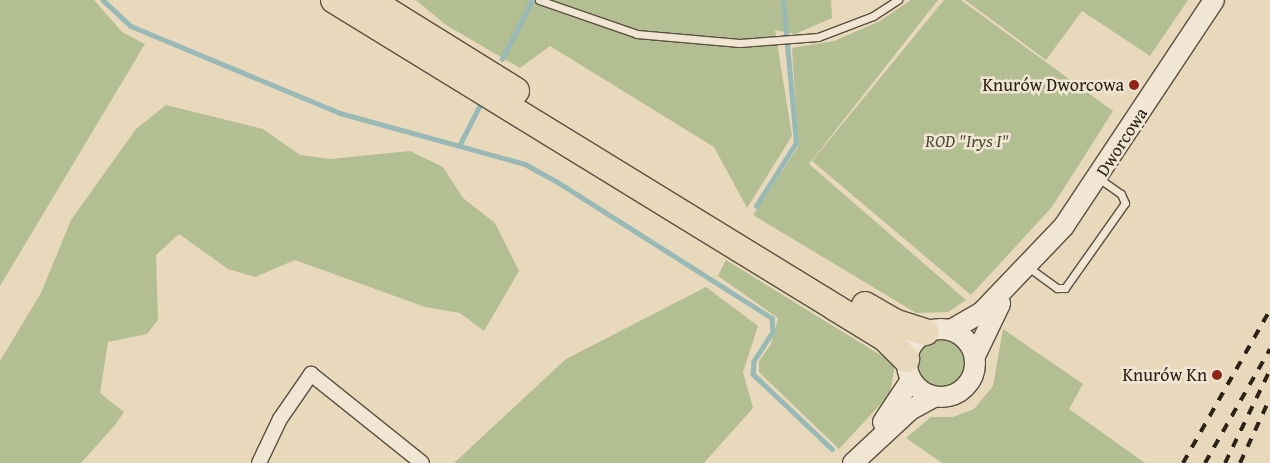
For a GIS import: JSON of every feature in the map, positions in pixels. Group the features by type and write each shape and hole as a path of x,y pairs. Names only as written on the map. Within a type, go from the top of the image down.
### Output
{"highway":[{"path":"334,0 885,338 909,369"},
{"path":"370,0 894,322 925,332"}],"main road":[{"name":"Dworcowa","path":"975,356 990,322 1024,272 1098,178 1214,0"},
{"name":"Dworcowa","path":"951,330 971,321 1024,272"},
{"path":"951,330 966,339 975,356 968,384 951,395 933,397 910,410 857,459 909,369 912,343 925,332 951,330"},
{"path":"909,369 933,397"}],"street":[{"path":"259,463 280,418 311,374 422,463"}],"lane":[{"path":"539,0 584,19 645,35 780,42 795,41 857,24 898,0"},
{"path":"1024,272 1057,288 1065,288 1125,203 1121,194 1098,178"}],"green space":[{"path":"0,0 94,0 122,32 145,44 0,286"},
{"path":"416,0 831,0 832,18 795,34 775,30 792,136 747,208 714,147 550,46 520,68 446,25"},
{"path":"911,0 938,0 809,164 966,300 948,312 916,313 753,215 798,147 792,48 834,41 880,21"},
{"name":"ROD \"Irys I\"","path":"944,0 961,0 1113,111 1052,207 971,295 812,161"},
{"path":"965,0 1188,0 1150,56 1082,11 1046,60"},
{"path":"166,105 263,129 300,155 330,159 410,151 443,167 463,198 495,223 519,271 484,331 460,313 425,307 295,260 255,277 228,269 179,234 156,255 158,320 147,334 108,342 100,393 124,412 115,425 81,463 0,463 0,361 41,293 71,220 136,129"},
{"path":"726,260 895,364 890,394 839,449 759,372 759,361 771,344 778,318 718,276"},
{"path":"706,287 758,326 743,372 753,408 704,463 454,463 566,359"},
{"path":"1003,329 1083,384 1069,409 1145,463 942,463 906,438 931,417 953,417 974,409 993,386"},
{"path":"937,338 947,338 960,345 967,358 967,368 960,381 947,388 937,388 928,384 921,377 917,368 917,358 921,349 928,342"}],"waterway":[{"path":"103,0 131,26 340,113 525,164 556,181 772,318 773,332 754,361 753,374 832,449"},
{"path":"502,59 532,0"},
{"path":"756,206 796,143 783,0"},
{"path":"459,146 480,105"}],"railway":[{"path":"1183,463 1270,310"},
{"path":"1205,463 1270,349"},
{"path":"1225,463 1270,370"},
{"path":"1240,463 1270,398"}],"place":[{"name":"Knurów Dworcowa","path":"1134,85"},
{"name":"Knurów Kn","path":"1217,375"}]}
